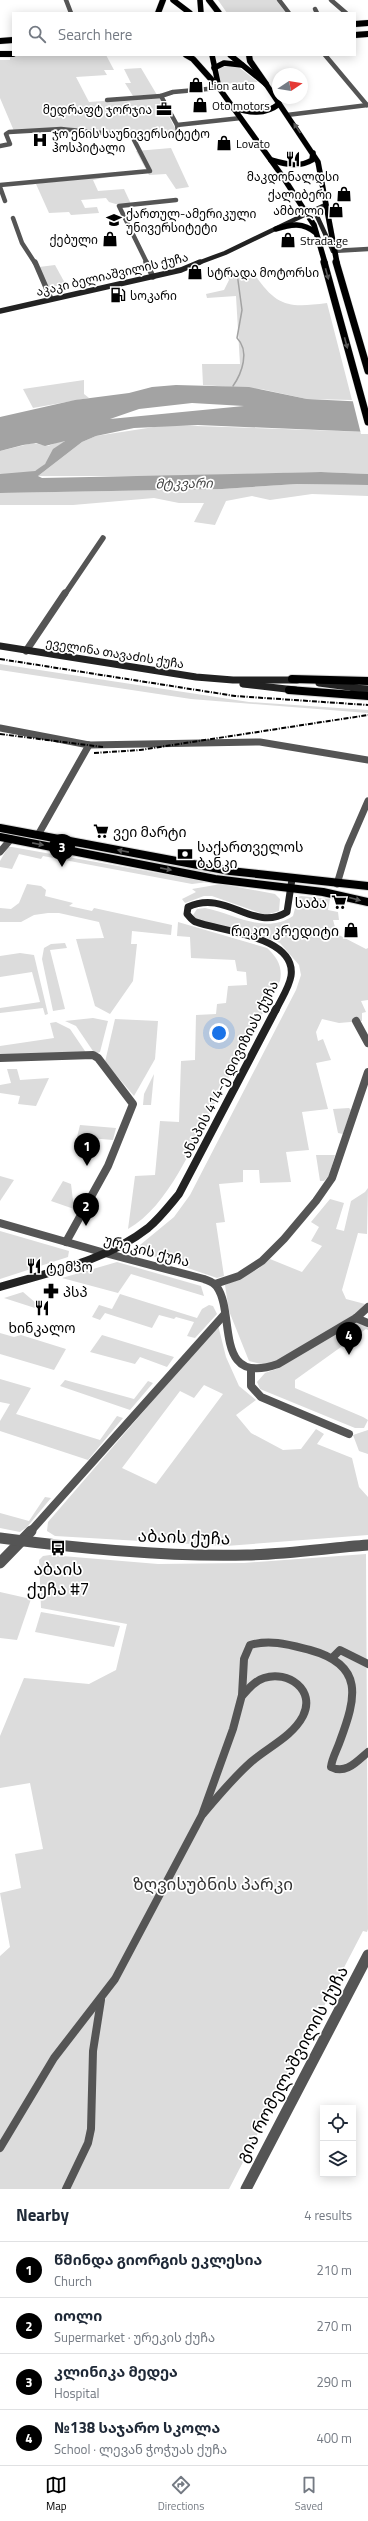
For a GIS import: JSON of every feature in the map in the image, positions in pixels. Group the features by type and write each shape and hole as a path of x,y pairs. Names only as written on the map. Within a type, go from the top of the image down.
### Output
{"highway":[{"path":"158,12 163,0"},
{"path":"209,0 217,12"},
{"path":"356,24 368,23"},
{"path":"356,35 368,34"},
{"path":"0,41 12,40"},
{"path":"0,54 12,54"},
{"path":"188,56 193,59 219,88"},
{"path":"249,56 250,61 266,84"}],"main road":[{"path":"173,0 189,12"},
{"path":"200,0 201,12"},
{"path":"212,56 219,88 308,210 333,250"},
{"path":"231,56 266,84 272,93"},
{"path":"214,68 224,63 242,65"},
{"path":"233,108 243,111 262,112 270,110 279,104 313,153 320,167 320,175 333,250 368,371"},
{"path":"271,160 287,164 303,164 312,160 313,153"},
{"path":"283,177 289,169 311,169 320,175"},
{"name":"აკაკი ბელიაშვილის ქუჩა","path":"0,311 153,277 214,258 273,230 308,210 325,205"},
{"path":"308,210 316,233 368,422"},
{"path":"273,230 302,224 310,226 316,233"},
{"name":"ეველინა თავაძის ქუჩა","path":"0,646 118,666 289,690 357,688"},
{"path":"273,679 270,683 273,688"},
{"path":"292,679 368,681"},
{"name":"ეველინა თავაძის ქუჩა","path":"226,680 292,679 357,688"},
{"path":"357,688 368,689"},
{"path":"289,690 368,696"},
{"path":"0,828 210,867 292,879 368,886"},
{"path":"0,837 204,876 289,889 341,895 368,902"},
{"name":"ანაპის 414-ე დივიზიას ქუჩა","path":"0,1287 105,1253 141,1233 160,1217 179,1194 290,980 291,972 285,957 274,945 260,939 194,922 188,918 188,907 198,902 211,901 257,917 274,919 287,912 289,889 292,879"}],"street":[{"path":"66,0 71,12"},
{"path":"279,0 288,12"},
{"path":"331,0 345,12"},
{"path":"326,56 367,105"},
{"path":"107,100 161,96 173,92 219,88"},
{"path":"0,146 10,144 6,134 9,132 60,129 141,136 178,133 177,125 161,96"},
{"path":"287,115 367,105"},
{"path":"177,125 241,118"},
{"path":"5,201 0,186 70,179 82,180 150,171 134,140 141,136"},
{"path":"153,277 119,206 176,200"},
{"path":"13,218 22,243 33,259 50,299"},
{"path":"333,250 368,249"},
{"path":"26,651 103,538"},
{"path":"0,728 89,745 260,742 368,760"},
{"path":"38,835 89,745"},
{"path":"337,884 348,847 368,801"},
{"path":"0,852 11,839"},
{"path":"204,876 214,874 214,871 210,867"},
{"path":"356,1021 368,1043"},
{"path":"0,1058 93,1056 98,1058 134,1104 108,1166 66,1242"},
{"path":"368,1072 332,1178 324,1193 269,1254 253,1268 239,1276 215,1284 222,1298 224,1315 235,1355 242,1366 251,1371 268,1369 278,1364 356,1318 368,1307"},
{"name":"ურეკის ქუჩა","path":"0,1223 215,1284"},
{"path":"0,1563 38,1524 224,1315"},
{"path":"356,1318 368,1323"},
{"path":"251,1371 252,1386 261,1398 349,1434"},
{"name":"აბაის ქუჩა","path":"0,1538 89,1549 194,1556 250,1555 368,1545"},
{"path":"0,2148 50,2064 102,1998 115,1979 202,1815 231,1736 242,1695 244,1659 250,1644 261,1642 284,1644 333,1656 346,1665 357,1685 354,1707 331,1767 336,1770 346,1769 368,1752"},
{"path":"333,1656 340,1650 368,1664"},
{"path":"202,1815 246,1766 297,1725 306,1710 305,1696 301,1687 295,1682 281,1676 267,1676 256,1680 242,1695"},
{"name":"გია რომელაშვილის ქუჩა","path":"246,2189 368,1955"},
{"path":"66,2189 88,2143 91,2129 93,2051 102,1998"}],"green space":[{"path":"218,0 276,0 285,12 226,12"},
{"path":"10,55 107,56 114,70 104,70 107,75 76,77 89,102 159,97 177,132 138,135 65,127 14,131 0,98 0,60 10,60"},
{"path":"236,65 258,82 220,84 218,67"},
{"path":"141,68 157,95 133,96 125,83 131,83 124,69"},
{"path":"171,148 189,187 176,189 166,174 149,175 136,151"},
{"path":"113,176 93,180 98,191 124,189 131,204 119,205 109,202 106,198 81,200 85,208 97,207 99,213 71,215 69,212 49,213 36,184 2,187"},
{"path":"55,265 66,285 47,287 39,267"},
{"path":"242,269 250,275 255,275 270,294 285,303 293,305 314,305 327,303 352,400 307,399 261,389 203,385 202,364 240,364 236,296 207,298 206,294 224,290 229,280 227,274"},
{"path":"84,380 84,394 89,398 33,408 23,389"},
{"path":"167,425 368,432 368,474 321,472 171,476 38,476 82,442 96,436"},
{"path":"63,440 65,442 57,447 45,464 36,471 24,474 0,474 0,451 33,443 48,446"},
{"path":"297,484 368,485 368,496 312,494 270,500 252,496 226,501 215,525 194,522 204,503 179,503 154,498 73,505 0,505 0,493 222,489"},
{"path":"0,664 249,702 368,710 368,713 191,699 0,670"},
{"path":"0,830 211,871 211,873 0,834"},
{"path":"8,847 208,882 192,884 43,856 41,859 19,854 12,869 0,867 0,861"},
{"path":"27,884 41,886 46,890 45,896 73,903 69,906 92,911 94,908 172,925 171,935 132,931 131,944 137,944 133,981 110,1014 95,1006 76,939 104,938 99,922 59,913 48,913 34,915 21,922 0,922 0,908 11,909 19,903"},
{"path":"221,884 275,894 280,899 279,911 266,915 212,896 204,896 185,903 182,899 196,892 192,889"},
{"path":"298,897 330,899 328,910 338,912 339,920 333,920 337,934 366,949 368,948 368,1000 361,1001 366,1012 362,1013 362,1021 339,1023 322,1019 316,1032 318,1041 323,1039 331,1060 316,1063 328,1109 302,1112 309,1150 286,1152 291,1182 260,1183 259,1170 243,1170 243,1182 219,1184 225,1222 216,1223 224,1276 217,1278 144,1253 140,1250 140,1245 174,1217 190,1195 296,990 301,975 299,965 280,943 262,936 204,922 195,918 193,915 197,909 205,908 250,921 272,924 293,916"},
{"path":"178,922 267,948 274,955 280,967 281,976 280,981 179,1173 156,1205 143,1219 128,1229 135,1176 155,1175 160,1121 179,1122 181,1061 195,1060 196,1015 216,1014 217,1004 226,1003 228,986 247,985 246,972 237,971 235,960 191,958 190,937 177,936"},
{"path":"65,943 67,948 50,950 65,1009 53,1011 42,959 44,948 51,944"},
{"path":"20,953 34,955 48,1014 45,1015 43,1008 0,1013 0,1008 40,1002 32,972 0,977 0,956"},
{"path":"93,1018 108,1021 100,1052 95,1054 76,1026 65,1021"},
{"path":"115,1019 158,1021 155,1059 134,1096 105,1062"},
{"path":"56,1022 70,1029 87,1054 0,1057 0,1046 54,1038 50,1023"},
{"path":"7,1069 17,1069 20,1080 49,1078 36,1106 18,1104 20,1096 0,1093 0,1085 11,1083"},
{"path":"154,1074 151,1105 143,1105 144,1094"},
{"path":"349,1108 351,1110 343,1134 338,1133 333,1109"},
{"path":"80,1125 116,1128 113,1140 77,1137"},
{"path":"316,1155 335,1155 329,1176 324,1181 320,1181"},
{"path":"0,1176 14,1180 0,1201"},
{"path":"63,1181 71,1184 74,1209 51,1201"},
{"path":"368,1188 367,1234 358,1233 342,1290 346,1299 365,1304 346,1322 274,1362 265,1365 249,1361 229,1311 225,1285 258,1269 270,1259 302,1272 322,1246 311,1241 319,1227 311,1222 330,1199 344,1203 336,1229 344,1231 351,1201 365,1192"},
{"path":"0,1231 69,1251 68,1257 0,1279"},
{"path":"117,1262 201,1286 204,1296 131,1274 118,1293 62,1278"},
{"path":"23,1292 37,1304 35,1308 4,1298"},
{"path":"120,1294 197,1318 202,1309 209,1305 213,1306 217,1314 195,1338 187,1336 194,1322 176,1317 174,1319 159,1315 152,1328 105,1313 100,1320 92,1317 99,1305 112,1309"},
{"path":"356,1321 368,1327 368,1330 366,1329 295,1380 295,1388 363,1417 368,1420 364,1428 355,1428 260,1389 257,1382 265,1373 276,1369"},
{"path":"218,1325 226,1357 239,1386 256,1400 236,1415 251,1433 283,1450 301,1449 316,1429 324,1434 317,1444 352,1458 359,1487 368,1497 368,1535 226,1546 55,1536 47,1531 48,1522","holes":["204,1385 223,1394 156,1484 122,1468 180,1391 194,1398"]},
{"path":"0,1333 14,1337 21,1335 66,1349 54,1370 0,1354"},
{"path":"102,1335 174,1357 167,1367 140,1357 135,1364 90,1352"},
{"path":"0,1379 31,1388 16,1414 100,1440 117,1416 123,1418 88,1460 0,1431 0,1421 10,1404 0,1402"},
{"path":"65,1380 134,1399 148,1381 153,1383 130,1410 60,1386"},
{"path":"368,1430 368,1454 359,1451 353,1435"},
{"path":"45,1497 51,1498 27,1527 20,1532 0,1528 0,1513 29,1521"},
{"name":"ზღვისუბნის პარკი","path":"366,1554 368,1929 367,1932 363,1931 229,2189 0,2189 0,1956 10,1947 0,1893 21,1888 15,1854 43,1849 30,1783 0,1788 0,1736 24,1678 89,1684 116,1670 127,1624 41,1608 39,1560 43,1556 50,1555 158,1564 244,1563"},
{"path":"0,1592 31,1599 17,1640 0,1638"},
{"path":"41,1612 120,1626 114,1647 35,1632"}],"water":[{"name":"მტკვარი","path":"176,385 249,387 307,399 368,402 368,432 198,425 134,428 96,436 82,442 38,476 42,478 321,472 368,474 368,485 297,484 222,489 0,493 0,474 35,471 45,464 53,449 65,441 45,446 36,443 23,445 0,451 0,417 75,400 129,393 152,387","holes":["192,403 244,406 110,419 139,409"]}],"pier":[{"path":"352,398 368,400 368,434 361,434"}],"waterway":[{"path":"233,386 242,369 244,355 241,343 237,338 242,310 237,273"}],"railway":[{"path":"0,659 235,696 368,705"},
{"path":"94,753 140,750 368,715"},
{"path":"0,734 103,747"}],"place":[{"name":"Lion auto","path":"196,85"},
{"name":"Oto motors","path":"200,105"},
{"name":"მედრაფტ ჯორჯია","path":"164,109"},
{"name":"ჯო ენის საუნივერსიტეტო ჰოსპიტალი","path":"40,140"},
{"name":"Lovato","path":"224,143"},
{"name":"მაკდონალდსი","path":"293,159"},
{"name":"ქალიბერი","path":"344,194"},
{"name":"ამბოლი","path":"336,210"},
{"name":"ქართულ-ამერიკული უნივერსიტეტი","path":"114,220"},
{"name":"ქებული","path":"110,239"},
{"name":"Strada.ge","path":"288,240"},
{"name":"სტრადა მოტორსი","path":"195,272"},
{"name":"სოკარი","path":"118,295"},
{"name":"ვეი მარტი","path":"101,831"},
{"name":"საქართველოს ბანკი","path":"185,854"},
{"name":"კლინიკა მედეა","path":"62,867"},
{"name":"საბა","path":"339,902"},
{"name":"რიკო კრედიტი","path":"351,930"},
{"name":"წმინდა გიორგის ეკლესია","path":"87,1166"},
{"name":"იოლი","path":"86,1226"},
{"name":"ტემპო","path":"34,1266"},
{"name":"პსპ","path":"51,1291"},
{"name":"ხინკალო","path":"42,1308"},
{"name":"№138 საჯარო სკოლა","path":"349,1355"},
{"name":"აბაის ქუჩა #7","path":"58,1548"}]}
